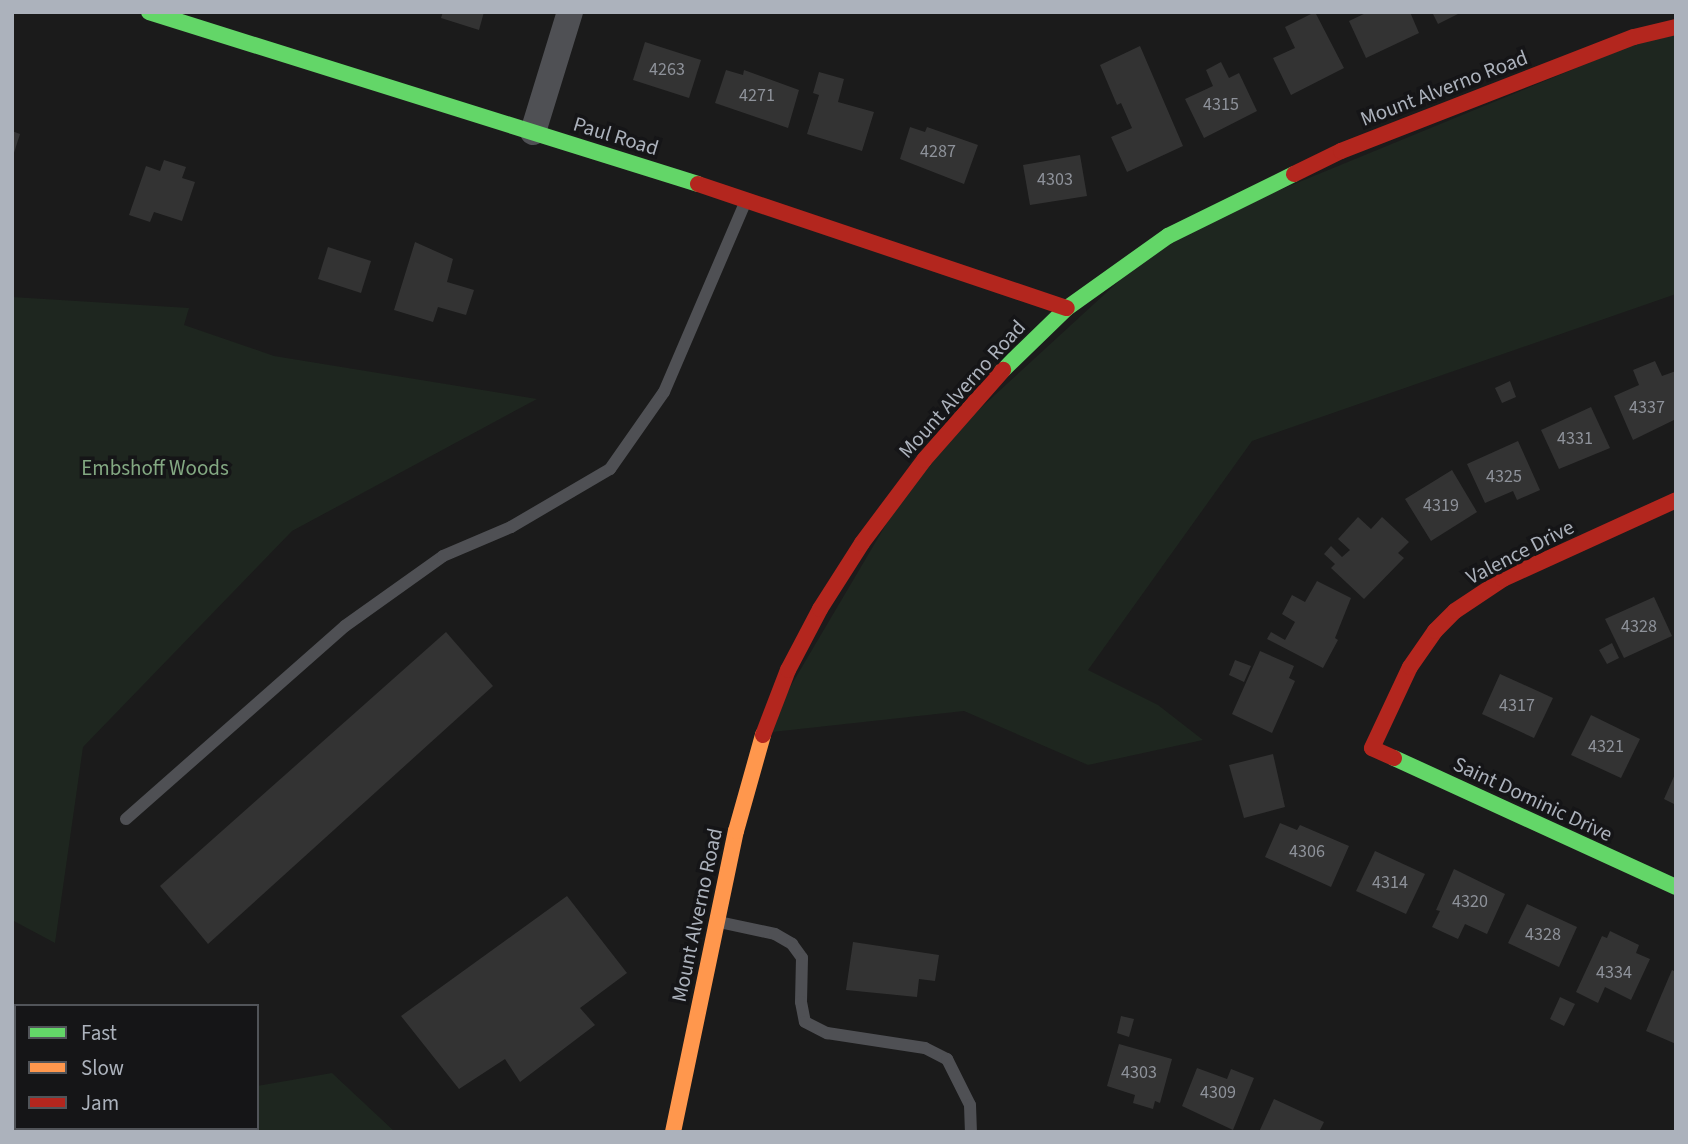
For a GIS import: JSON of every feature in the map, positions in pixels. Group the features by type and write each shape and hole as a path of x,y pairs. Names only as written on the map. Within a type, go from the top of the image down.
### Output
{"street":[{"name":"Paul Road","path":"149,12 747,199 1067,308"},
{"path":"533,132 570,12"},
{"name":"Mount Alverno Road","path":"673,1132 736,831 763,733 788,670 820,609 862,543 924,460 1007,365 1067,308 1168,236 1341,151 1634,37 1676,27"},
{"name":"Valence Drive","path":"1372,748 1410,667 1435,631 1455,611 1503,579 1676,500"},
{"name":"Saint Dominic Drive","path":"1372,748 1676,887"}],"lane":[{"path":"126,819 356,619 443,556 511,527 610,469 664,392 747,199"},
{"path":"717,922 775,934 792,944 802,958 801,1002 805,1022 827,1033 925,1048 947,1059 970,1105 971,1132"}],"green space":[{"path":"1676,27 1676,294 1252,441 1088,670 1158,705 1203,740 1088,765 964,711 763,733 924,460 1168,236"},
{"name":"Embshoff Woods","path":"12,297 189,308 184,325 274,356 537,399 292,531 83,747 55,943 12,920"},
{"path":"332,1073 395,1132 146,1132 259,1130 259,1086"}],"building":[{"path":"443,12 484,12 479,30 441,18"},
{"path":"1315,12 1344,68 1291,95 1273,58 1295,48 1285,27"},
{"path":"1368,12 1410,12 1419,33 1366,58 1349,21"},
{"path":"1432,12 1462,12 1438,24"},
{"path":"645,42 701,60 689,98 633,80"},
{"path":"1140,46 1183,146 1127,172 1111,137 1132,128 1121,103 1117,105 1100,65"},
{"path":"1221,62 1229,78 1239,73 1257,111 1204,138 1185,99 1213,86 1206,70"},
{"path":"726,70 743,75 744,70 799,90 788,128 715,103"},
{"path":"819,72 844,79 838,102 874,112 862,151 807,134 819,95 813,93"},
{"path":"910,127 925,132 927,127 978,145 964,184 900,159"},
{"path":"12,131 20,134 13,156 12,156"},
{"path":"1080,155 1087,196 1030,205 1023,165"},
{"path":"164,160 186,167 182,178 195,182 182,221 154,212 150,222 129,215 146,166 160,171"},
{"path":"415,242 453,259 447,282 474,290 466,315 438,307 433,322 394,310"},
{"path":"328,247 371,261 361,293 318,279"},
{"path":"1655,361 1662,376 1676,371 1676,419 1633,440 1614,396 1639,385 1633,370"},
{"path":"1510,381 1516,397 1502,403 1495,388"},
{"path":"1591,407 1610,448 1559,469 1541,430"},
{"path":"1518,441 1540,490 1517,500 1513,491 1485,503 1467,464"},
{"path":"1452,470 1477,512 1431,541 1405,499"},
{"path":"1358,517 1371,529 1382,517 1409,542 1398,553 1404,558 1364,599 1331,568 1335,564 1324,554 1331,546 1342,557 1350,550 1338,539"},
{"path":"1317,581 1351,598 1335,638 1338,640 1323,668 1267,639 1271,632 1285,640 1295,622 1282,614 1292,595 1305,602"},
{"path":"1654,597 1672,636 1624,658 1605,619"},
{"path":"446,632 493,686 208,944 160,886"},
{"path":"1612,643 1619,658 1607,664 1599,650"},
{"path":"1260,651 1294,666 1289,678 1295,681 1272,733 1232,714"},
{"path":"1235,660 1251,666 1244,682 1229,675"},
{"path":"1500,674 1553,698 1534,738 1482,714"},
{"path":"1591,715 1640,739 1621,778 1571,755"},
{"path":"1273,754 1285,807 1244,818 1229,765"},
{"path":"1676,772 1676,805 1664,799"},
{"path":"1280,823 1297,830 1300,825 1349,846 1331,887 1265,857"},
{"path":"1375,851 1425,874 1406,914 1356,891"},
{"path":"1454,869 1505,894 1487,934 1465,924 1458,939 1432,927 1440,911 1436,910"},
{"path":"567,896 627,973 580,1008 595,1025 520,1082 505,1059 459,1089 401,1016"},
{"path":"1527,904 1577,927 1559,967 1508,943"},
{"path":"1610,931 1639,945 1636,953 1650,959 1631,1000 1605,987 1598,1003 1576,992 1602,936 1607,938"},
{"path":"853,942 939,955 935,981 919,979 917,997 846,990"},
{"path":"1672,970 1676,972 1676,1044 1646,1031"},
{"path":"1560,997 1575,1004 1564,1026 1550,1019"},
{"path":"1121,1016 1134,1019 1129,1037 1117,1033"},
{"path":"1119,1044 1172,1059 1160,1103 1155,1101 1153,1109 1133,1103 1135,1095 1107,1086"},
{"path":"1197,1068 1227,1079 1231,1069 1254,1078 1233,1130 1182,1106"},
{"path":"1274,1099 1324,1122 1319,1132 1259,1132"}],"traffic: fast":[{"path":"149,12 698,184"},
{"path":"1003,370 1067,308 1168,236 1294,174"},
{"path":"1394,758 1676,887"}],"traffic: slow":[{"path":"673,1132 736,831 763,735"}],"traffic: jam":[{"path":"1294,174 1341,151 1634,37 1676,27"},
{"path":"698,184 1067,308"},
{"path":"763,735 788,670 820,609 862,543 924,460 1003,370"},
{"path":"1394,758 1372,748 1410,667 1435,631 1455,611 1503,579 1676,500"}]}
